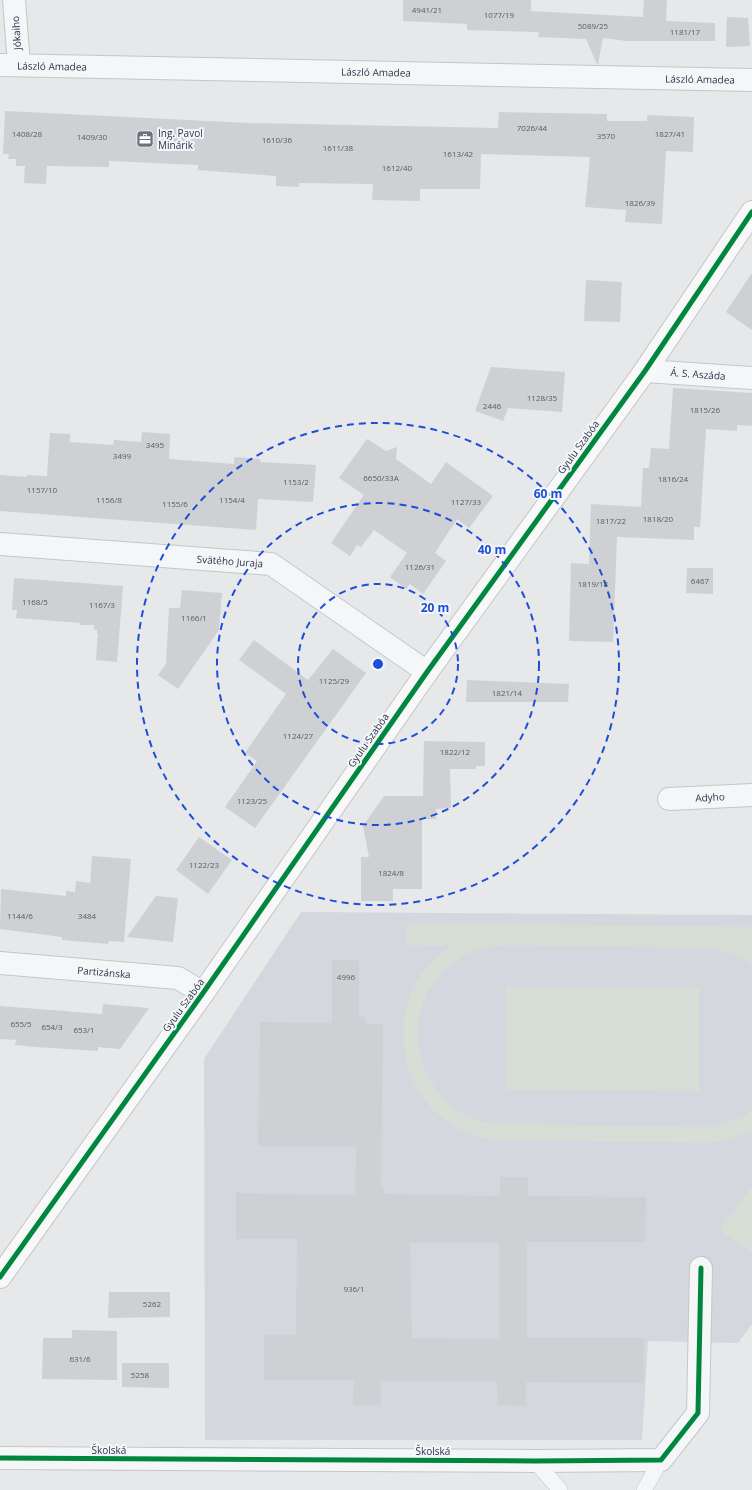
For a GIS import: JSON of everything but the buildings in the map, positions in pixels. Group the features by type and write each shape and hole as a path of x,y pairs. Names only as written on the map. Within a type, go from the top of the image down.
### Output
{"street":[{"name":"Jókaiho","path":"9,65 14,0"},
{"name":"László Amadea","path":"9,65 752,80"},
{"name":"Gyulu Szabóa","path":"0,1278 203,993 427,672 645,371 752,212"},
{"name":"Á. S. Aszáda","path":"645,371 752,378"},
{"name":"Svätého Juraja","path":"0,544 270,564 427,672"},
{"name":"Adyho","path":"669,799 752,795"},
{"name":"Partizánska","path":"0,963 178,978 203,993"},
{"path":"661,1460 698,1414 701,1268"},
{"name":"Školská","path":"0,1458 535,1461 661,1460"}],"lane":[{"path":"644,1490 661,1460"},
{"path":"535,1461 560,1490"}],"shaded area":[{"path":"301,912 752,915 752,1324 738,1343 648,1341 642,1440 205,1440 204,1059"},
{"path":"407,923 752,927 752,965 738,957 711,948 510,945 474,951 454,962 438,977 427,995 420,1014 418,1035 420,1056 428,1076 441,1095 458,1111 478,1120 496,1124 708,1127 731,1121 752,1111 752,1130 728,1140 708,1143 494,1140 456,1127 438,1114 423,1097 412,1077 406,1056 403,1034 405,1011 412,990 424,970 451,946 407,945"},
{"path":"506,987 699,987 699,1091 506,1090"},
{"path":"752,1186 752,1253 720,1230"}],"cycle path":[{"path":"0,1277 203,993 427,672 645,371 752,212"},
{"path":"0,1458 535,1461 661,1460 698,1413 701,1268"}],"place":[{"name":"Ing. Pavol Minárik","path":"145,139"}]}
